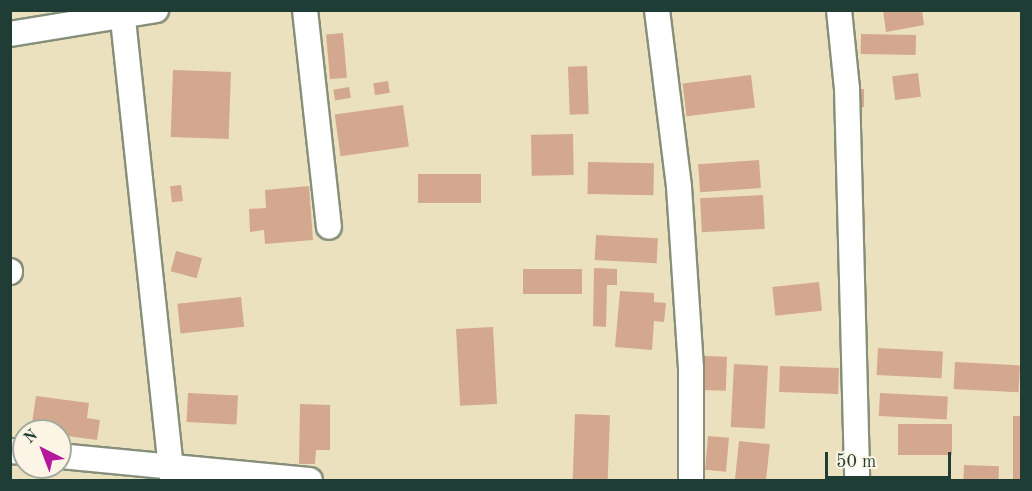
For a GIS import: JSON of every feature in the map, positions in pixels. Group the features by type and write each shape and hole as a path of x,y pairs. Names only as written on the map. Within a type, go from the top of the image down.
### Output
{"street":[{"path":"10,34 156,10"},
{"path":"305,10 329,227"},
{"path":"657,10 679,187 691,368 691,480"},
{"path":"839,10 847,89 857,480"},
{"path":"122,15 171,474"},
{"path":"72,458 171,474 310,480"}],"building":[{"path":"883,10 922,10 924,25 886,32"},
{"path":"343,33 347,78 330,79 326,34"},
{"path":"861,34 916,35 916,55 861,54"},
{"path":"587,66 589,114 570,115 568,67"},
{"path":"173,70 231,72 229,139 171,137"},
{"path":"918,73 921,97 895,100 892,76"},
{"path":"751,75 755,108 687,116 683,83"},
{"path":"388,81 390,93 375,95 373,83"},
{"path":"349,87 351,98 335,101 333,90"},
{"path":"854,89 864,89 864,107 854,107"},
{"path":"403,105 409,147 341,156 335,115"},
{"path":"573,134 574,175 532,176 531,135"},
{"path":"759,160 761,188 700,192 698,164"},
{"path":"588,162 654,163 653,195 587,194"},
{"path":"418,174 481,174 481,203 418,203"},
{"path":"181,185 183,201 172,202 170,186"},
{"path":"309,186 313,240 265,244 264,230 250,232 249,209 266,208 265,190"},
{"path":"763,195 765,229 702,232 700,198"},
{"path":"596,235 658,238 657,263 595,260"},
{"path":"176,251 202,258 197,278 171,271"},
{"path":"594,268 617,269 617,285 607,285 606,327 593,326"},
{"path":"523,269 582,269 582,294 523,294"},
{"path":"819,282 822,311 775,316 772,287"},
{"path":"620,291 654,293 654,302 666,303 664,322 654,321 652,350 615,347"},
{"path":"241,297 244,327 180,334 177,304"},
{"path":"493,327 497,404 460,406 456,329"},
{"path":"878,348 943,351 941,378 877,375"},
{"path":"704,356 727,357 726,391 703,390"},
{"path":"955,362 1020,365 1018,392 954,389"},
{"path":"734,364 768,366 765,429 731,427"},
{"path":"780,366 839,368 838,394 779,392"},
{"path":"188,393 238,396 236,425 186,422"},
{"path":"880,393 948,397 947,420 879,416"},
{"path":"36,396 89,403 87,418 100,420 97,440 72,437 72,419 33,419"},
{"path":"300,404 330,405 330,450 316,450 315,464 299,464"},
{"path":"575,414 610,415 608,480 573,480"},
{"path":"1013,416 1022,416 1022,480 1013,480"},
{"path":"898,424 952,424 952,455 898,455"},
{"path":"708,436 729,438 726,472 705,470"},
{"path":"739,441 770,444 766,480 735,480"},
{"path":"964,465 999,466 998,480 963,480"}]}
